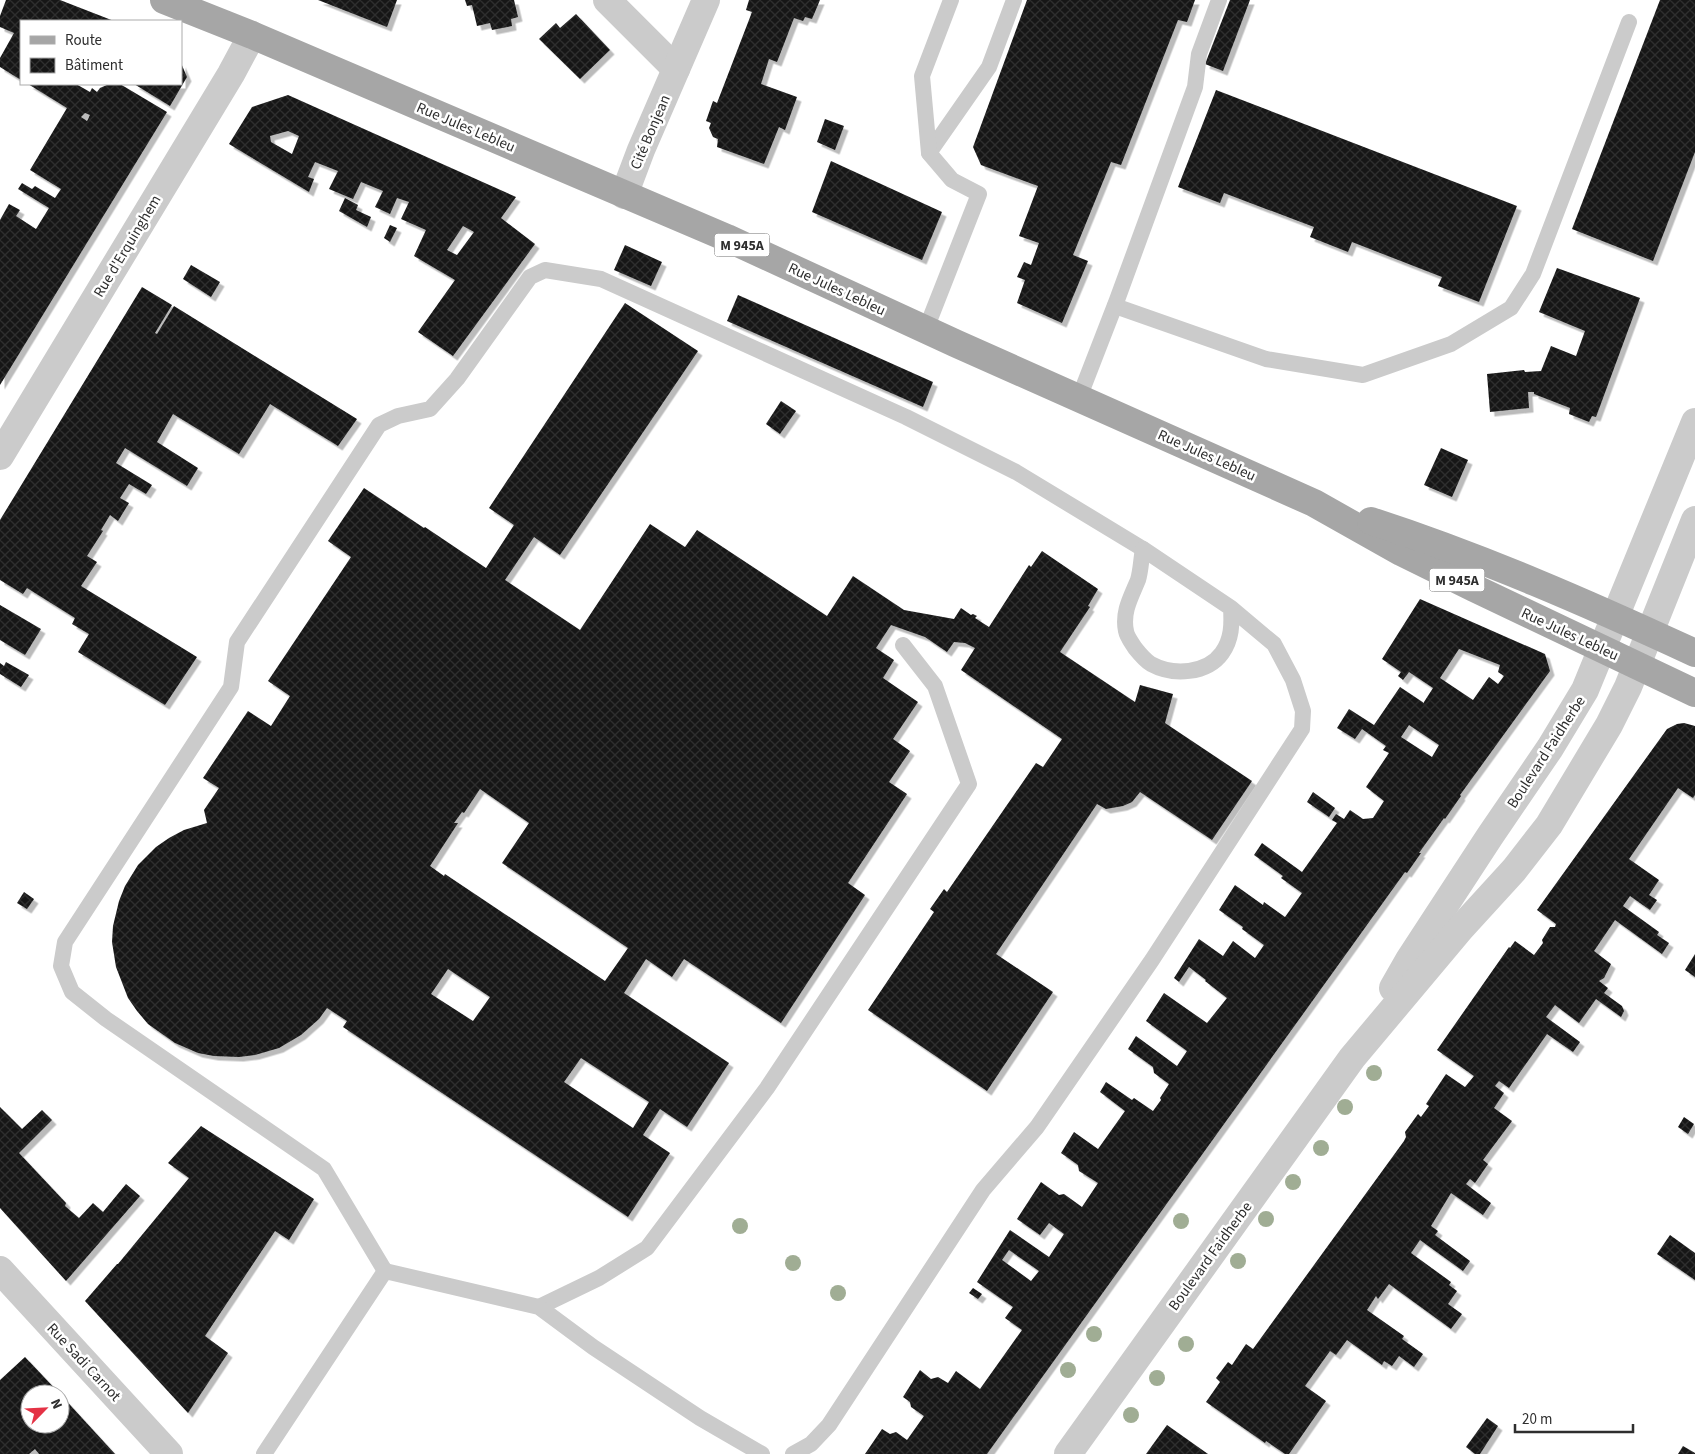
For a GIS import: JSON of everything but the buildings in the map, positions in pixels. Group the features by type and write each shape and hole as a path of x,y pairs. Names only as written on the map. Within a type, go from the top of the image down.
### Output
{"main road":[{"name":"Rue Jules Lebleu","path":"164,0 252,35 726,238 1314,503 1401,552 1695,693"},
{"name":"Rue Jules Lebleu","path":"1314,503 1458,550 1695,654"}],"street":[{"path":"607,0 676,69"},
{"name":"Cité Bonjean","path":"624,195 641,150 706,0"},
{"name":"Rue d'Erquinghem","path":"0,456 231,74 252,35"},
{"name":"Boulevard Faidherbe","path":"1352,1058 1409,960 1575,709 1616,618 1695,422"},
{"name":"Boulevard Faidherbe","path":"1068,1454 1352,1058 1460,928 1514,870 1549,825 1609,725 1628,687 1695,520"},
{"name":"Rue Sadi Carnot","path":"0,1270 169,1454"}],"lane":[{"path":"926,329 979,194 952,180 929,153 922,76 951,0"},
{"path":"929,153 989,67 1014,0"},
{"path":"1079,398 1115,306 1195,87 1199,54 1219,0"},
{"path":"1115,306 1266,359 1363,374 1451,344 1511,308 1533,274 1629,22"},
{"path":"762,1454 700,1418 593,1347 539,1307 385,1271 324,1169 106,1018 72,992 61,966 65,942 231,687 237,642 379,425 398,416 430,410 456,379 530,277 545,270 601,279 906,417 1016,472 1143,549 1230,608 1274,644 1294,680 1303,711 1302,729 1146,968 1037,1127 983,1190 829,1425 811,1444 794,1454"},
{"path":"1143,549 1138,578 1129,597 1124,617 1126,633 1150,664 1179,672 1193,670 1210,663 1222,654 1229,640 1232,628 1230,608"},
{"path":"539,1307 599,1278 648,1248 767,1088 969,784 935,686 903,645"},
{"path":"264,1454 385,1271"}]}
